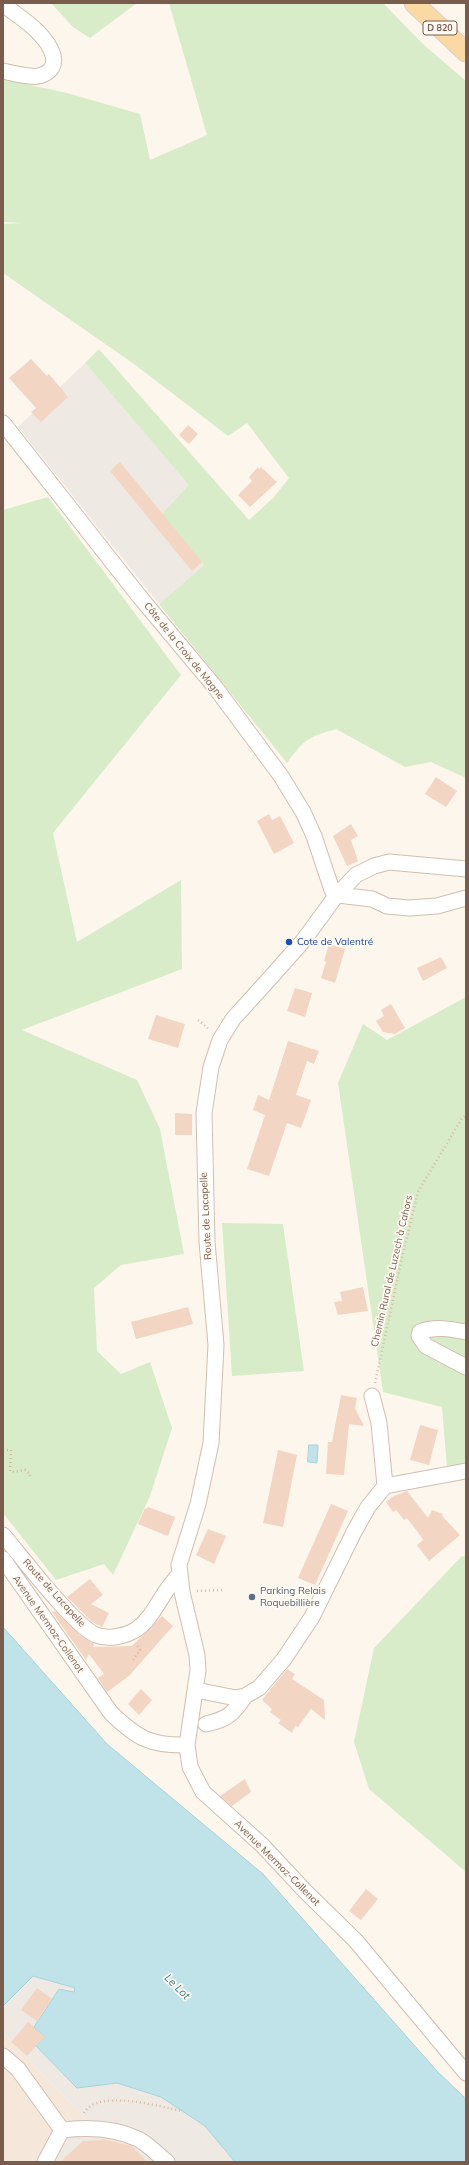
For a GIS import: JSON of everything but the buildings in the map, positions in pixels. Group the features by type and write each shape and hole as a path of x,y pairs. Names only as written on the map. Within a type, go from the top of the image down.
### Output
{"main road":[{"name":"D 820","path":"414,3 466,52"},
{"name":"D 820","path":"431,3 466,34"}],"street":[{"path":"3,4 37,31 52,49 54,62 51,70 38,77 3,71"},
{"name":"Côte de la Croix de Magne","path":"3,423 139,596 215,687 281,776 303,812 314,836 332,890 337,895"},
{"path":"372,899 356,875 374,866 389,862 466,869"},
{"name":"Route de Lacapelle","path":"187,1745 189,1723 196,1690 196,1655 182,1592 180,1559 198,1504 211,1443 215,1389 216,1345 207,1242 204,1175 204,1112 210,1067 220,1040 232,1019 303,941 337,895 356,875"},
{"path":"337,895 372,899 387,906 409,908 437,906 466,898"},
{"path":"466,1332 428,1329 420,1332 419,1336 426,1346 466,1367"},
{"path":"372,1396 378,1423 385,1486"},
{"path":"196,1690 236,1698 245,1696 260,1688 284,1659 312,1617 354,1532 368,1507 385,1486 466,1471"},
{"name":"Route de Lacapelle","path":"3,1535 76,1620 97,1636 113,1638 137,1629 148,1619 172,1581 180,1574"},
{"name":"Avenue Mermoz-Collenot","path":"3,1559 112,1713 130,1732 146,1741 187,1745 190,1767 203,1792 262,1845 305,1891 356,1941 466,2073"},
{"path":"206,1724 222,1721 233,1713 245,1696"},
{"path":"3,2056 18,2069 69,2129"},
{"path":"69,2129 93,2128 118,2132 139,2139 167,2162"},
{"path":"45,2162 69,2129"}],"path":[{"path":"198,1020 210,1031"},
{"name":"Chemin Rural de Luzech à Cahors","path":"372,1396 418,1192 435,1161 462,1118 466,1115"},
{"path":"3,1450 10,1450 10,1471 14,1472 25,1470 30,1474 30,1479"},
{"path":"191,1592 222,1590"},
{"path":"69,2129 85,2111 95,2103 117,2099 183,2112"}],"shaded area":[{"path":"85,363 190,485 163,514 204,565 159,604 18,427"},
{"path":"33,1976 75,1988 74,1992 59,1989 37,2021 45,2037 36,2046 77,2088 117,2083 161,2097 205,2126 235,2162 39,2162 87,2121 3,2033 3,2006"},
{"path":"3,2033 87,2121 39,2162 3,2162"}],"green space":[{"path":"51,3 137,3 90,38 73,27"},
{"path":"169,3 383,3 423,44 466,81 466,778 431,762 405,767 336,729 319,734 308,740 298,749 287,763 159,604 204,565 162,514 189,485 85,363 99,349 249,520 274,497 289,478 247,423 228,436 134,364 3,273 3,224 23,223 3,222 3,79 67,93 140,114 150,160 207,135"},
{"path":"48,497 181,675 53,833 77,942 181,880 182,969 22,1030 137,1080 160,1129 184,1254 121,1265 94,1288 97,1351 121,1374 150,1362 172,1428 150,1496 113,1575 104,1564 56,1580 3,1513 3,510"},
{"path":"466,997 466,1462 447,1468 442,1407 383,1392 338,1083 363,1024 387,1040"},
{"path":"222,1223 283,1224 304,1371 232,1376"},
{"path":"466,1555 466,1872 369,1789 354,1742 374,1648 461,1557"}],"water":[{"path":"309,1445 318,1445 317,1463 308,1462"},
{"name":"Le Lot","path":"3,1627 107,1744 263,1874 437,2071 466,2099 466,2162 235,2162 205,2126 161,2097 117,2083 77,2088 36,2046 45,2037 34,2027 59,1989 74,1992 75,1988 33,1976 3,2006"}],"place":[{"name":"Cote de Valentré","path":"289,942"},
{"name":"Parking Relais Roquebillière","path":"252,1597"}]}
